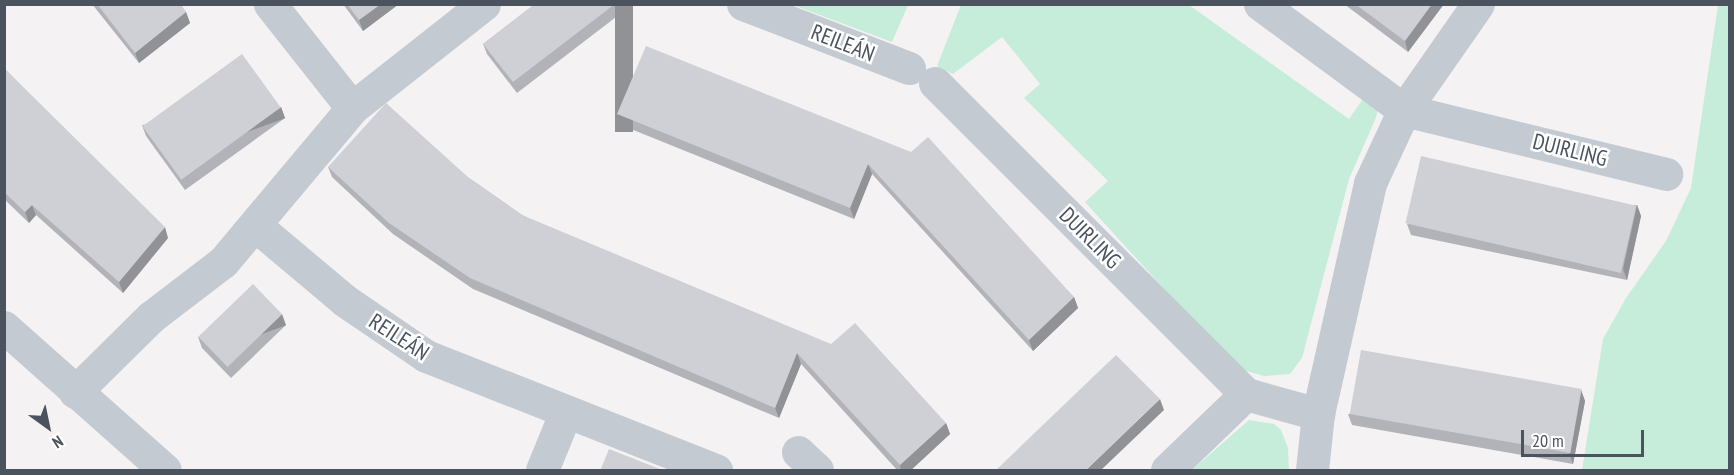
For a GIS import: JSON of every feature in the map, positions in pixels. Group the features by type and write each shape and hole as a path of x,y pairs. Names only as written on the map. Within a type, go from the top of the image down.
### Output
{"street":[{"path":"270,4 352,108"},
{"path":"75,392 150,317 223,262 352,108 484,4"},
{"name":"REILEÁN","path":"743,4 922,75"},
{"name":"DUIRLING","path":"1260,4 1404,110 1666,174"},
{"path":"1312,471 1318,414 1370,183 1404,110 1478,4"},
{"name":"DUIRLING","path":"922,75 1246,394 1318,414"},
{"name":"REILEÁN","path":"255,225 344,300 426,356 565,414 716,471"},
{"path":"4,327 165,471"},
{"path":"1167,471 1246,394"},
{"path":"542,471 565,414"}],"green space":[{"path":"793,5 908,5 892,42"},
{"path":"961,5 1189,5 1349,119 1367,93 1379,106 1349,179 1302,358 1290,374 1264,376 1243,370 1186,313 1085,202 1108,181 1024,98 1040,84 1002,37 953,74 937,66"},
{"path":"1718,5 1730,5 1729,470 1582,470 1603,339 1626,298 1666,241 1691,188"},
{"path":"1249,420 1274,424 1281,430 1288,448 1289,470 1192,470"}],"building":[{"path":"97,4 180,4 186,12 135,53"},
{"path":"347,4 381,4 359,20"},
{"path":"535,4 615,4 513,82 483,44"},
{"path":"1355,4 1432,4 1405,41"},
{"path":"646,46 911,152 928,137 1074,297 1029,340 868,164 850,208 617,114"},
{"path":"242,54 281,107 181,180 142,126"},
{"path":"4,68 165,227 119,282 32,205 25,212 4,192"},
{"path":"386,103 469,178 522,215 831,344 855,323 946,423 900,465 797,353 775,408 470,278 389,223 328,167"},
{"path":"1421,156 1636,206 1621,273 1405,223"},
{"path":"253,284 282,314 228,367 198,337"},
{"path":"1361,350 1582,389 1570,453 1350,414"},
{"path":"1116,355 1160,399 1085,471 995,471"},
{"path":"609,449 665,471 600,471"}]}
